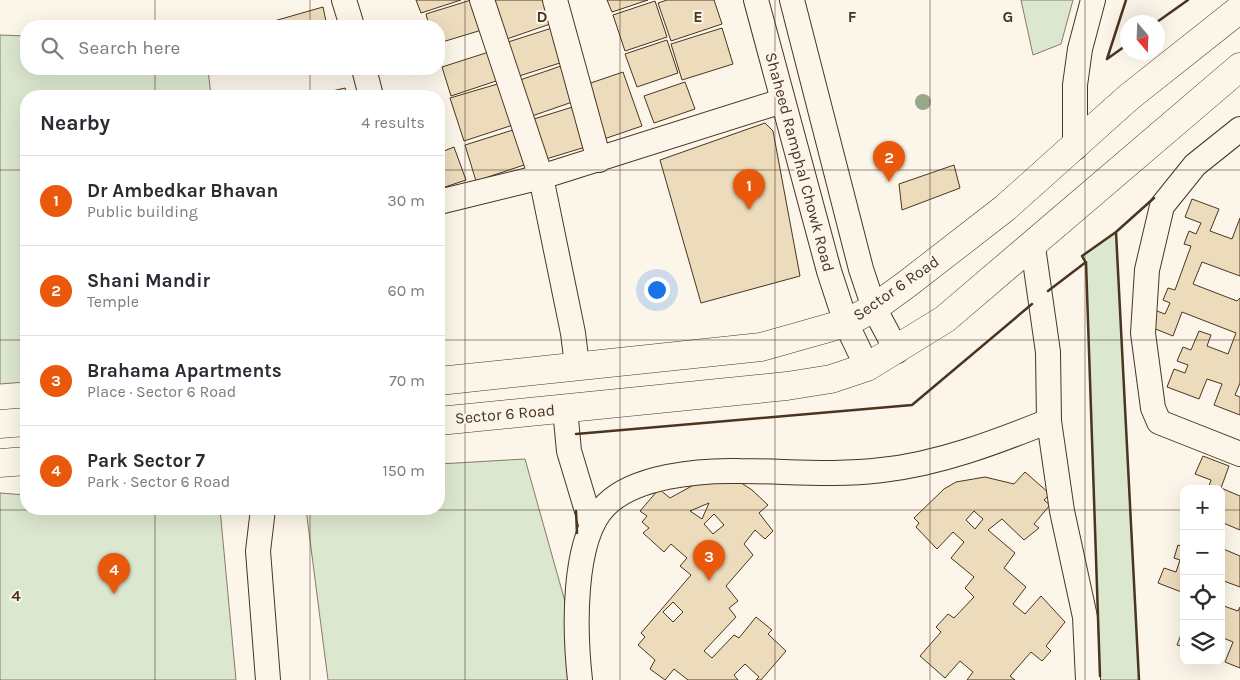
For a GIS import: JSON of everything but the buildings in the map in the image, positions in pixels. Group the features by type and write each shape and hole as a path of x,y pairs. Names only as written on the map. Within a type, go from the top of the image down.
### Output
{"street":[{"path":"344,0 350,20"},
{"path":"482,0 541,177 571,325 577,365"},
{"path":"555,0 599,160"},
{"name":"Shaheed Ramphal Chowk Road","path":"756,0 782,101 846,323 868,367"},
{"name":"Shaheed Ramphal Chowk Road","path":"792,0 861,269 874,308 897,351"},
{"path":"1075,148 1075,84 1080,49 1093,0"},
{"name":"Sector 6 Road","path":"445,379 761,347 846,323 874,308 1005,208 1075,148 1129,97 1240,9"},
{"name":"Sector 6 Road","path":"445,420 787,386 832,379 868,367 897,351 946,319 1240,67"},
{"path":"366,75 369,90"},
{"path":"445,201 541,177 599,160 782,101"},
{"path":"1240,130 1196,165 1162,206 1147,270 1143,333 1153,408 1159,422 1240,454"},
{"path":"1032,247 1048,352 1049,421 1062,511 1085,617 1088,680"},
{"path":"565,409 569,451 591,524"},
{"path":"580,680 575,636 583,554 591,524 606,505 627,490 654,480 698,472 738,470 804,473 882,470 934,460 1016,434 1049,421"},
{"path":"0,424 20,422"},
{"path":"0,462 20,461"},
{"path":"262,515 258,551 268,680"}],"green space":[{"path":"1021,0 1073,0 1061,44 1033,55"},
{"path":"0,35 20,36 20,75 209,75 210,90 20,90 20,382 0,384"},
{"path":"1116,232 1139,680 1100,680 1086,262 1082,256"},
{"path":"525,459 587,680 328,680 307,515 445,515 445,464"},
{"path":"0,493 20,495 20,515 221,515 236,680 0,680"}],"wall":[{"path":"1121,15 1126,0"},
{"path":"1165,16 1188,0"},
{"path":"1120,19 1107,59 1120,50"},
{"path":"1139,680 1116,232 1154,198"},
{"path":"1086,263 1082,256 1116,232"},
{"path":"1048,291 1086,262 1100,676"},
{"path":"576,434 912,405 1032,304"},
{"path":"576,511 577,533"}],"place":[{"name":"Shani Mandir","path":"889,182"},
{"name":"Dr Ambedkar Bhavan","path":"749,210"},
{"name":"Brahama Apartments","path":"709,581"},
{"name":"Park Sector 7","path":"114,594"}]}
